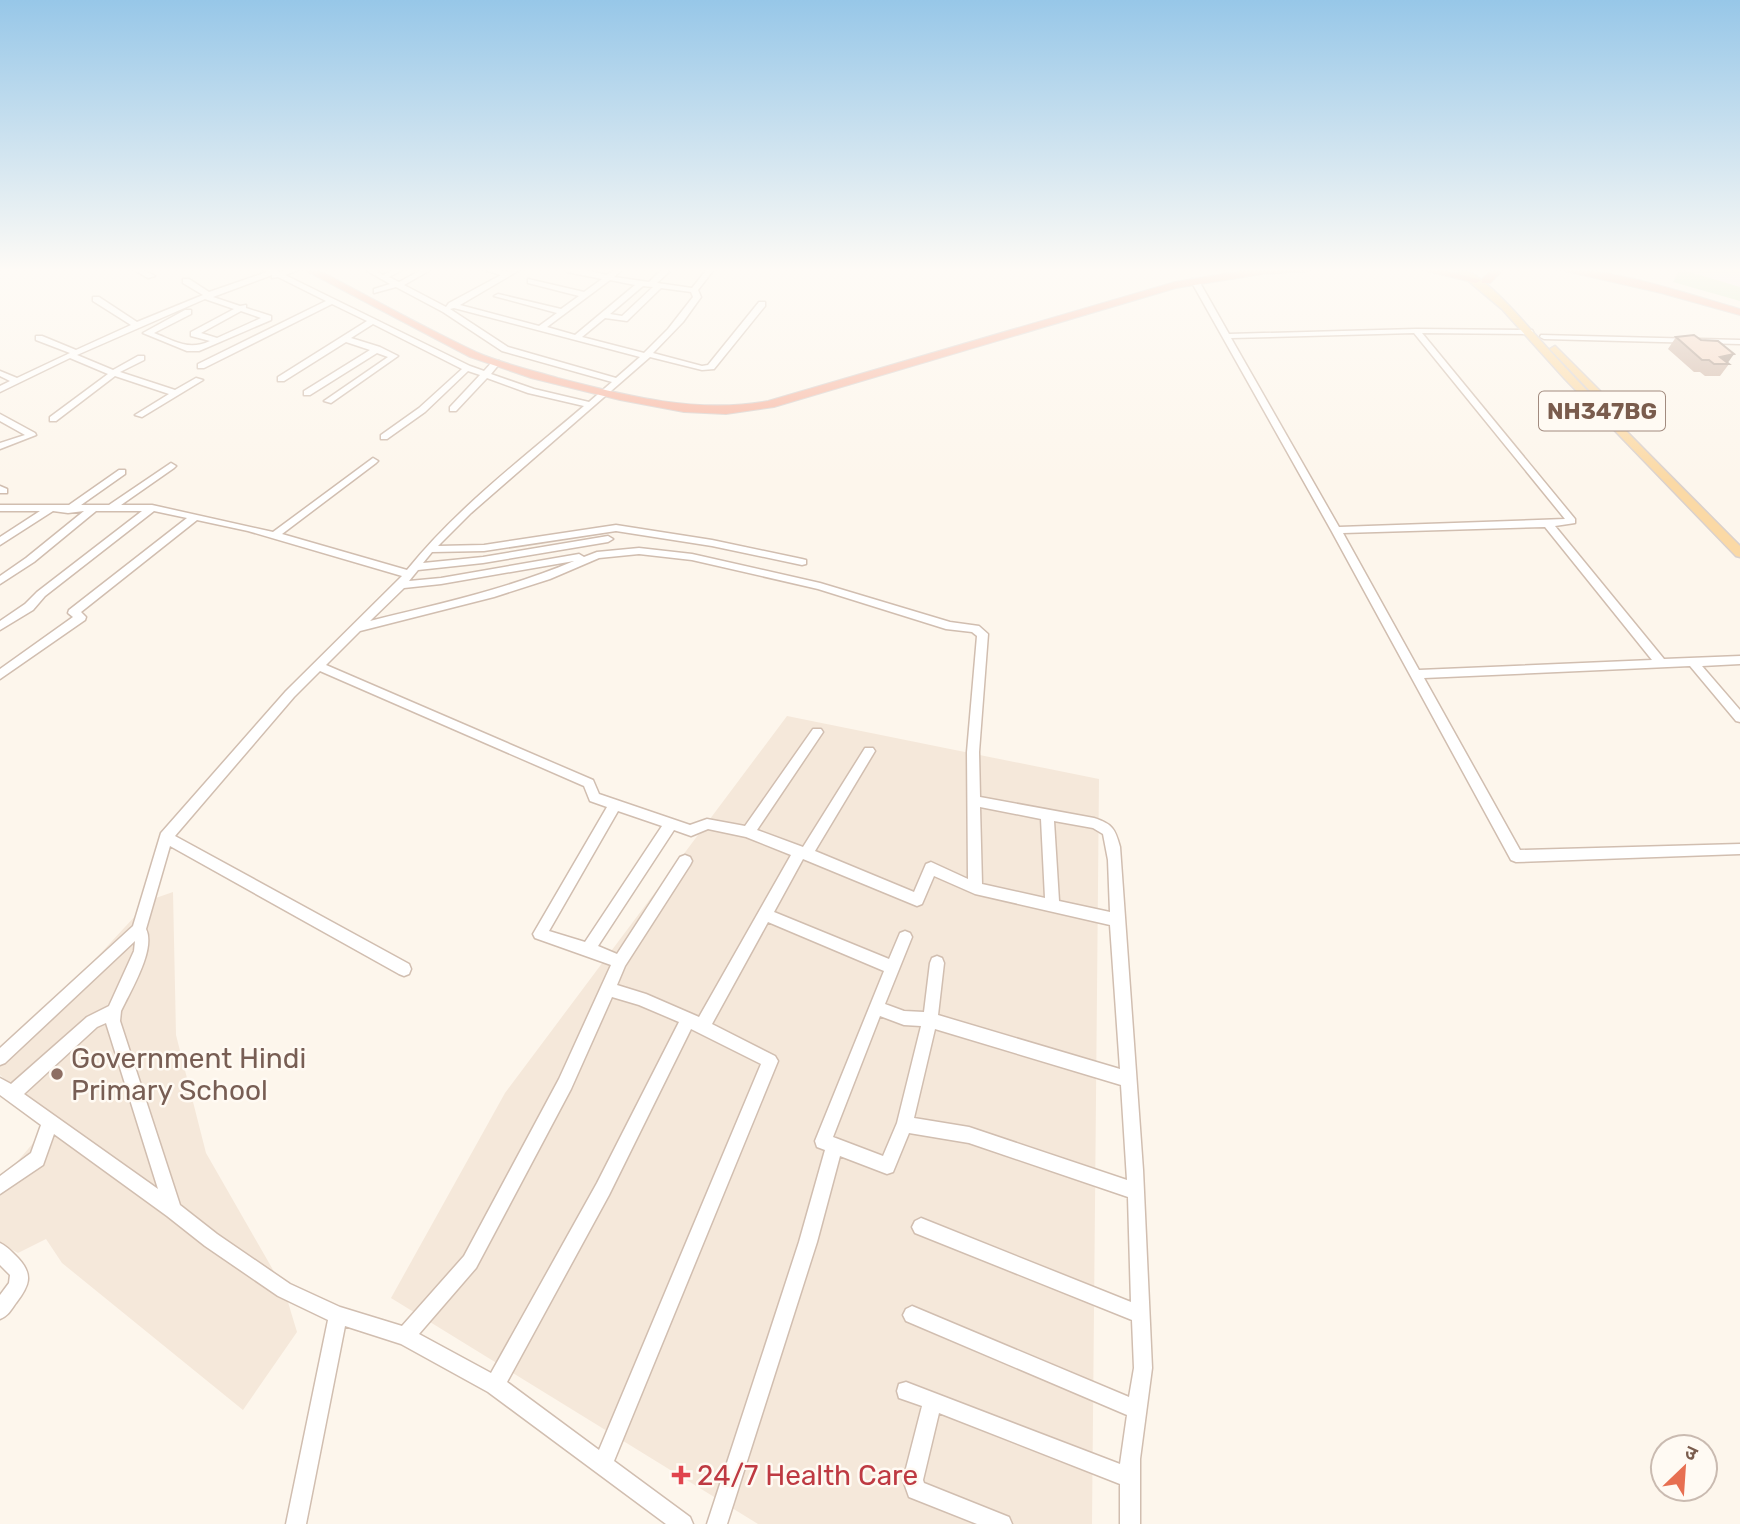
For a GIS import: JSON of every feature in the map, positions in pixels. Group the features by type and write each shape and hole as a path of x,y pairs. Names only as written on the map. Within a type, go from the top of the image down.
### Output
{"highway":[{"path":"444,339 496,363 611,387 696,411 749,409 992,339"},
{"path":"469,339 503,357 647,397 707,404 736,402 954,339"},
{"path":"433,352 457,346"}],"main road":[{"name":"NH347BG","path":"1535,339 1565,374 1740,553"},
{"name":"NH347BG","path":"1545,339 1740,542"}],"street":[{"path":"41,339 114,373 176,393"},
{"path":"0,389 104,339"},
{"path":"165,339 195,350 222,339"},
{"path":"212,339 235,349"},
{"path":"201,366 255,339"},
{"path":"328,401 394,356 346,339"},
{"path":"281,379 346,339"},
{"path":"407,339 467,368 531,391 590,405"},
{"path":"492,339 505,349 611,387"},
{"path":"586,339 702,368 711,366 733,339"},
{"path":"0,1058 139,929 166,837 290,694 359,628 413,571 429,549 468,511 648,355 662,339"},
{"path":"1228,339 1516,856 1740,849"},
{"path":"1336,530 1572,521 1423,339"},
{"path":"1588,339 1739,343"},
{"path":"307,393 377,349"},
{"path":"53,419 114,373 141,358"},
{"path":"453,409 496,363"},
{"path":"384,437 422,410 467,368"},
{"path":"0,373 17,381"},
{"path":"138,415 199,380"},
{"path":"0,418 32,435 0,446"},
{"path":"275,535 373,461"},
{"path":"112,507 171,466"},
{"path":"68,510 122,472"},
{"path":"0,508 152,508 275,535 413,571 608,539"},
{"path":"0,581 94,508"},
{"path":"0,626 29,607 48,588 152,508"},
{"path":"0,542 50,509"},
{"path":"0,675 81,617 73,614 195,517"},
{"path":"1548,524 1661,663"},
{"path":"429,549 484,548 616,528 712,543 802,562"},
{"path":"400,585 441,581 597,555 653,551 692,557 820,586 950,626 975,629 983,634 973,752 975,888"},
{"path":"359,628 490,595 547,577 597,555"},
{"path":"1416,674 1740,660"},
{"path":"1693,662 1740,718"},
{"path":"318,666 589,783 594,797 691,831 707,824 748,832 917,900 931,868 975,888 1117,920"},
{"path":"748,832 817,732"},
{"path":"495,1385 695,1023 869,751"},
{"path":"973,801 1094,823 1105,827 1110,833 1135,1191 1143,1368 1130,1478 1130,1524"},
{"path":"615,804 540,934 588,948 620,962"},
{"path":"1047,814 1052,905"},
{"path":"588,948 671,824"},
{"path":"166,837 404,969"},
{"path":"405,1336 470,1262 565,1084 620,962 685,861"},
{"path":"764,914 893,968"},
{"path":"139,929 143,937 141,951 114,1011 113,1021 128,1058 173,1210"},
{"path":"905,937 823,1141 887,1166 905,1124 930,1020 937,963"},
{"path":"603,1463 770,1061 641,999 608,989"},
{"path":"876,1007 904,1018 930,1020 1128,1079"},
{"path":"114,1011 92,1022 6,1090 284,1290 338,1315 405,1336 495,1385 683,1524"},
{"path":"0,1186 37,1158 51,1121"},
{"path":"905,1124 969,1135 1135,1191"},
{"path":"717,1524 804,1255 835,1145"},
{"path":"921,1227 1140,1314"},
{"path":"0,1252 19,1272 18,1286 0,1310"},
{"path":"912,1314 1137,1410"},
{"path":"296,1524 338,1315"},
{"path":"906,1391 1130,1478"},
{"path":"933,1401 913,1480 916,1490 1002,1524"}],"shaded area":[{"path":"787,716 1099,779 1092,1524 758,1524 391,1298 505,1093"},
{"path":"173,892 176,1035 206,1153 284,1289 297,1332 243,1410 62,1263 46,1239 18,1253 0,1243 0,1182 51,1122 0,1075 0,1062 150,900"}],"building":[{"path":"1678,339 1718,341 1734,354 1720,357 1729,364 1714,364 1709,360 1702,360"}],"place":[{"name":"Government Hindi Primary School","path":"57,1074"},
{"name":"24/7 Health Care","path":"681,1475"}]}
